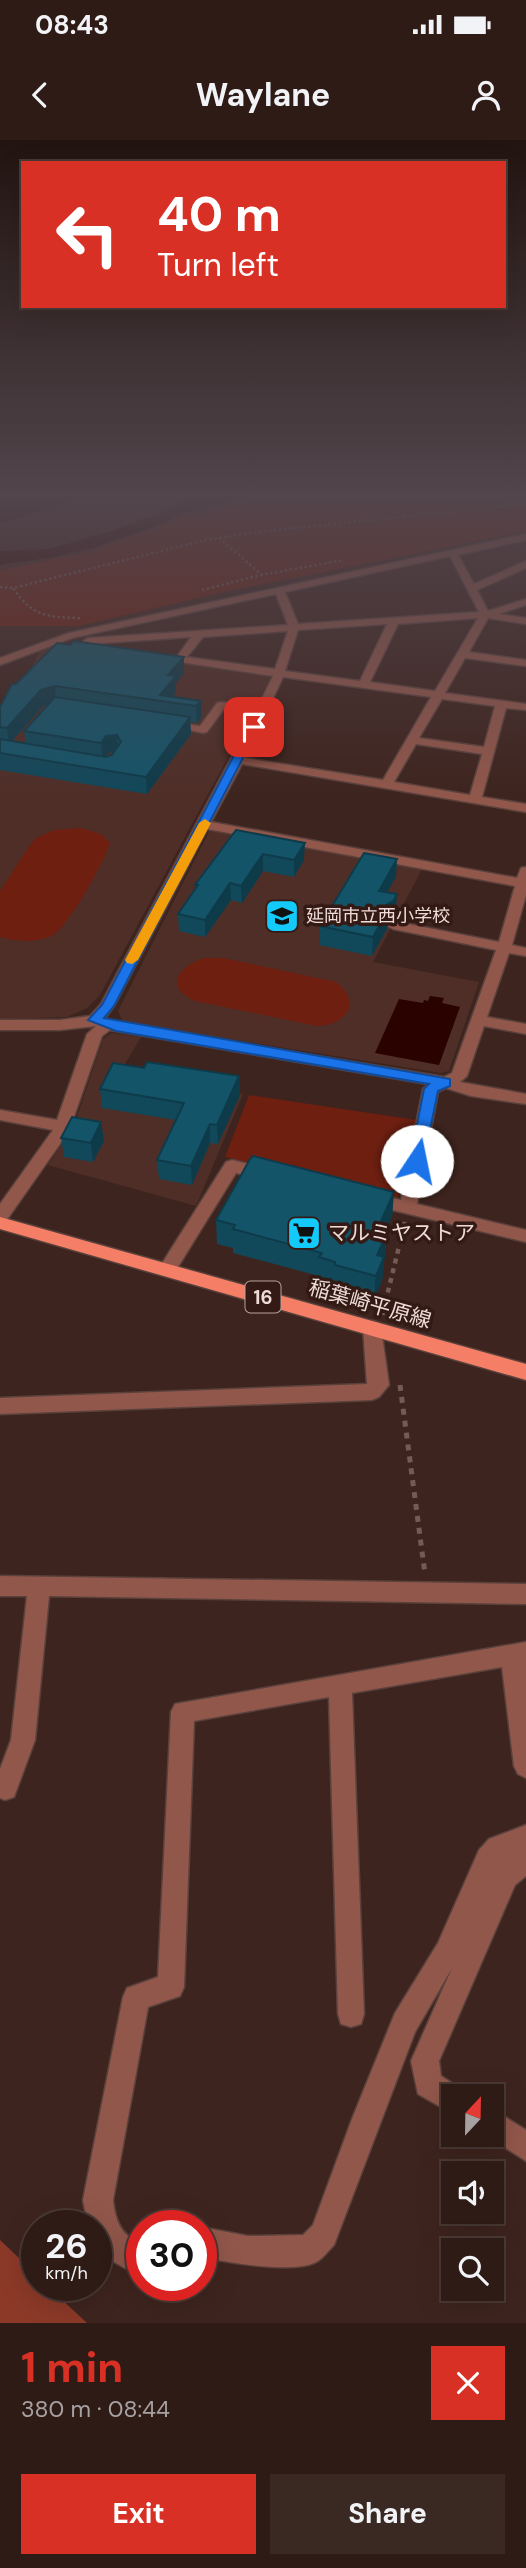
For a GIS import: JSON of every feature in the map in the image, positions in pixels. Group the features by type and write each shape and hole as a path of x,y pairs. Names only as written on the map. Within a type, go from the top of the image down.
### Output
{"main road":[{"name":"稲葉崎平原線","path":"0,1223 526,1373"}],"street":[{"path":"0,662 78,634 248,596"},
{"path":"0,1217 63,1127 107,1006 238,760 279,674 294,627 282,596"},
{"path":"475,596 485,615"},
{"path":"386,785 485,615 526,602"},
{"path":"49,643 485,615 526,621"},
{"path":"364,684 394,621"},
{"path":"200,633 181,658 183,660 526,707"},
{"path":"462,654 526,663"},
{"path":"475,800 501,704"},
{"path":"152,722 203,730 221,705 262,710"},
{"path":"412,740 488,751"},
{"path":"238,760 526,808"},
{"path":"204,825 525,879 459,1076 431,1089 408,1208"},
{"path":"393,925 526,952"},
{"path":"478,1020 526,1030"},
{"path":"0,1025 102,1022 445,1082 471,1091 526,1100"},
{"path":"0,1115 63,1127"},
{"path":"167,1270 232,1166 286,1179"},
{"path":"354,1195 526,1236"},
{"path":"0,1406 372,1392 379,1385 375,1329"},
{"path":"0,1586 526,1594"},
{"path":"5,1788 23,1740 39,1587"},
{"path":"126,2252 115,2247 101,2228 98,2200 136,1997 171,1987 183,1712 519,1654 526,1766"},
{"path":"340,1686 351,2014"},
{"path":"217,2245 248,2251 309,2250 324,2235 405,2022 447,1952 488,1859 498,1848 526,1837"},
{"path":"441,2092 428,2084 425,2061 506,1877 526,1860"},
{"path":"504,2131 526,2147"}],"path":[{"path":"18,596 26,608 45,616 80,618"},
{"path":"375,1329 408,1208"},
{"path":"399,1375 427,1592"}],"shaded area":[{"path":"0,596 207,596 79,626 0,626"},
{"path":"52,647 271,677 100,995 87,1008 67,1017 0,1019 0,725 40,651"},
{"path":"81,828 101,834 110,843 94,878 68,919 53,935 40,939 20,941 0,937 0,891 26,851 36,838 54,830"},
{"name":"延岡市立西小学校","path":"210,830 422,869 373,962 479,982 449,1071 441,1073 123,1022 118,1011"},
{"path":"204,958 223,958 336,982 348,998 348,1012 336,1022 317,1026 195,1001 179,990 178,978 187,967"},
{"path":"430,996 444,998 442,1003 460,1007 439,1065 375,1053 399,999 423,1003 424,1000 428,1001"},
{"path":"112,1033 141,1037 119,1074 243,1094 196,1206 48,1165 75,1123 103,1039"},
{"path":"249,1095 416,1120 398,1198 225,1157"},
{"path":"0,2240 21,2260 21,2301 63,2301 87,2323 0,2323"}],"building":[{"path":"74,641 184,657 168,675 176,676 160,695 201,701 196,706 55,686 41,690 7,728 0,727 0,707 12,684 16,684 57,643 70,645"},
{"path":"55,697 190,717 146,777 0,753 0,739 106,757 112,755 121,742 117,735 106,736 101,743 24,731"},
{"path":"236,830 305,843 294,860 263,854 241,886 230,883 205,920 178,914 198,885 195,885"},
{"path":"364,853 397,859 379,891 397,894 394,900 385,906 388,910 373,937 320,926"},
{"path":"147,1062 239,1076 217,1125 210,1124 191,1166 157,1160 184,1103 100,1089 113,1063 144,1068"},
{"path":"72,1117 101,1122 91,1143 61,1138"},
{"name":"マルミヤストア","path":"253,1156 394,1192 377,1230 387,1233 377,1255 384,1257 376,1276 335,1265 335,1262 319,1257 322,1253 233,1229 235,1225 216,1220"}],"slow traffic":[{"path":"132,960 205,823"}],"place":[{"name":"延岡市立西小学校","path":"282,916"},
{"name":"マルミヤストア","path":"304,1233"}],"route":[{"path":"254,727 107,1006 94,1020 116,1027 445,1082 431,1089 417,1161"}]}
